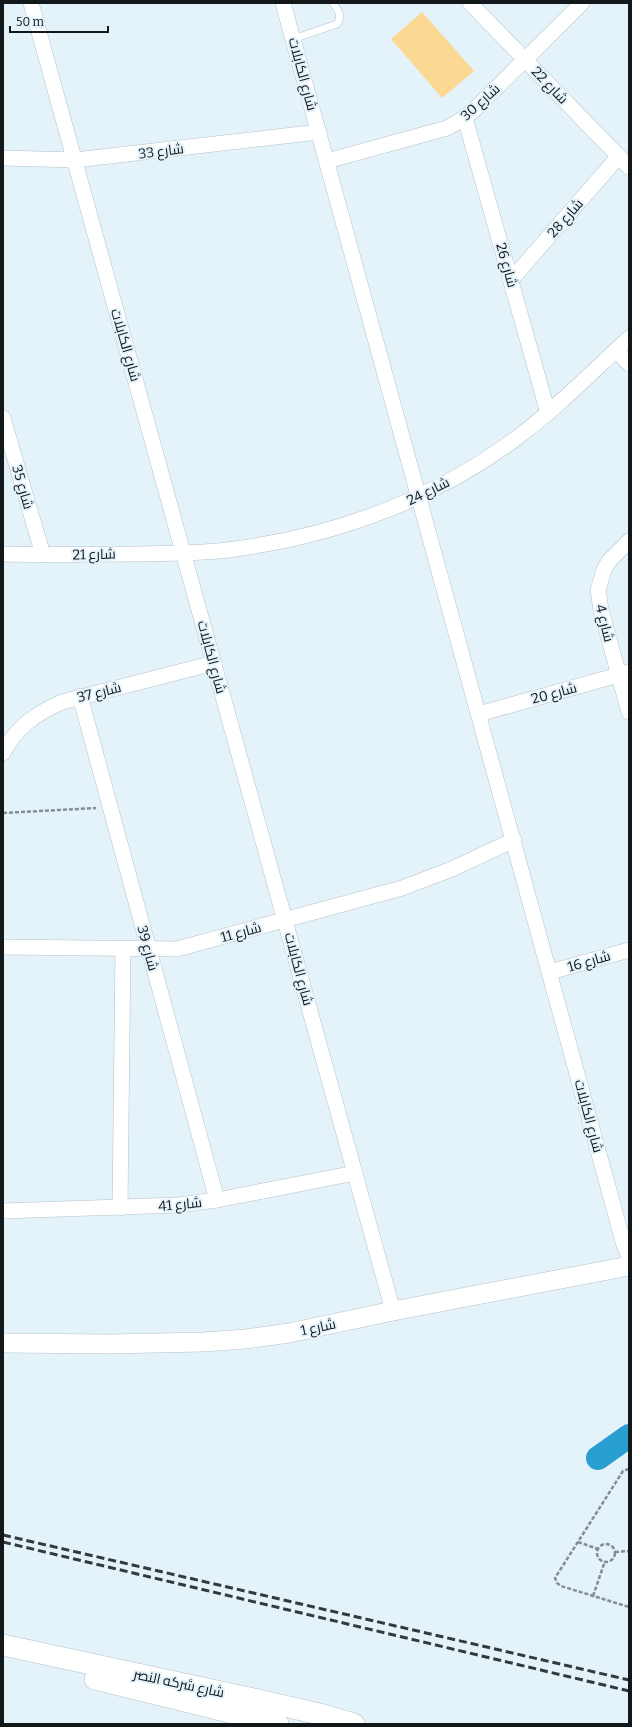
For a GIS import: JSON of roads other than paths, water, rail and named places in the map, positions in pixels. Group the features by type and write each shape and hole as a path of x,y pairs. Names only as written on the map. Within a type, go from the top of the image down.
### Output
{"main road":[{"name":"شارع شركه النصر","path":"3,1645 249,1698 324,1715 354,1724"},
{"name":"شارع شركه النصر","path":"3,1656 278,1724"}],"street":[{"name":"شارع الكابلات","path":"31,3 393,1311"},
{"name":"شارع الكابلات","path":"283,3 624,1244 629,1256"},
{"name":"شارع 22","path":"470,3 624,162"},
{"name":"شارع 30","path":"326,161 447,128 465,118 582,3"},
{"name":"شارع 26","path":"465,118 548,413"},
{"name":"شارع 33","path":"3,158 75,160 319,132"},
{"name":"شارع 28","path":"510,280 624,162"},
{"name":"شارع 24","path":"184,553 233,550 281,542 322,532 374,516 419,497 486,459 518,437 548,413 629,338"},
{"path":"616,350 629,364"},
{"name":"شارع 35","path":"3,418 43,555"},
{"name":"شارع 4","path":"629,541 609,561 602,575 598,590 601,610 624,674 629,712"},
{"name":"شارع 21","path":"3,554 43,555 184,553"},
{"name":"شارع 37","path":"3,753 15,733 31,719 51,707 80,696 214,663"},
{"name":"شارع 20","path":"479,714 624,674"},
{"name":"شارع 39","path":"80,696 217,1200"},
{"name":"شارع 11","path":"3,947 177,949 402,888 452,869 514,840"},
{"name":"شارع 39","path":"120,1208 124,948"},
{"name":"شارع 16","path":"550,972 629,950"},
{"name":"شارع 41","path":"3,1211 173,1206 217,1200 355,1173"},
{"name":"شارع 1","path":"3,1343 111,1344 232,1340 289,1333 393,1311 629,1266"}],"lane":[{"path":"293,39 337,24 340,20 340,15 333,3"}],"waterway":[{"path":"598,1458 629,1436"}],"railway":[{"path":"3,1535 629,1680"},
{"path":"3,1542 629,1691"}]}
